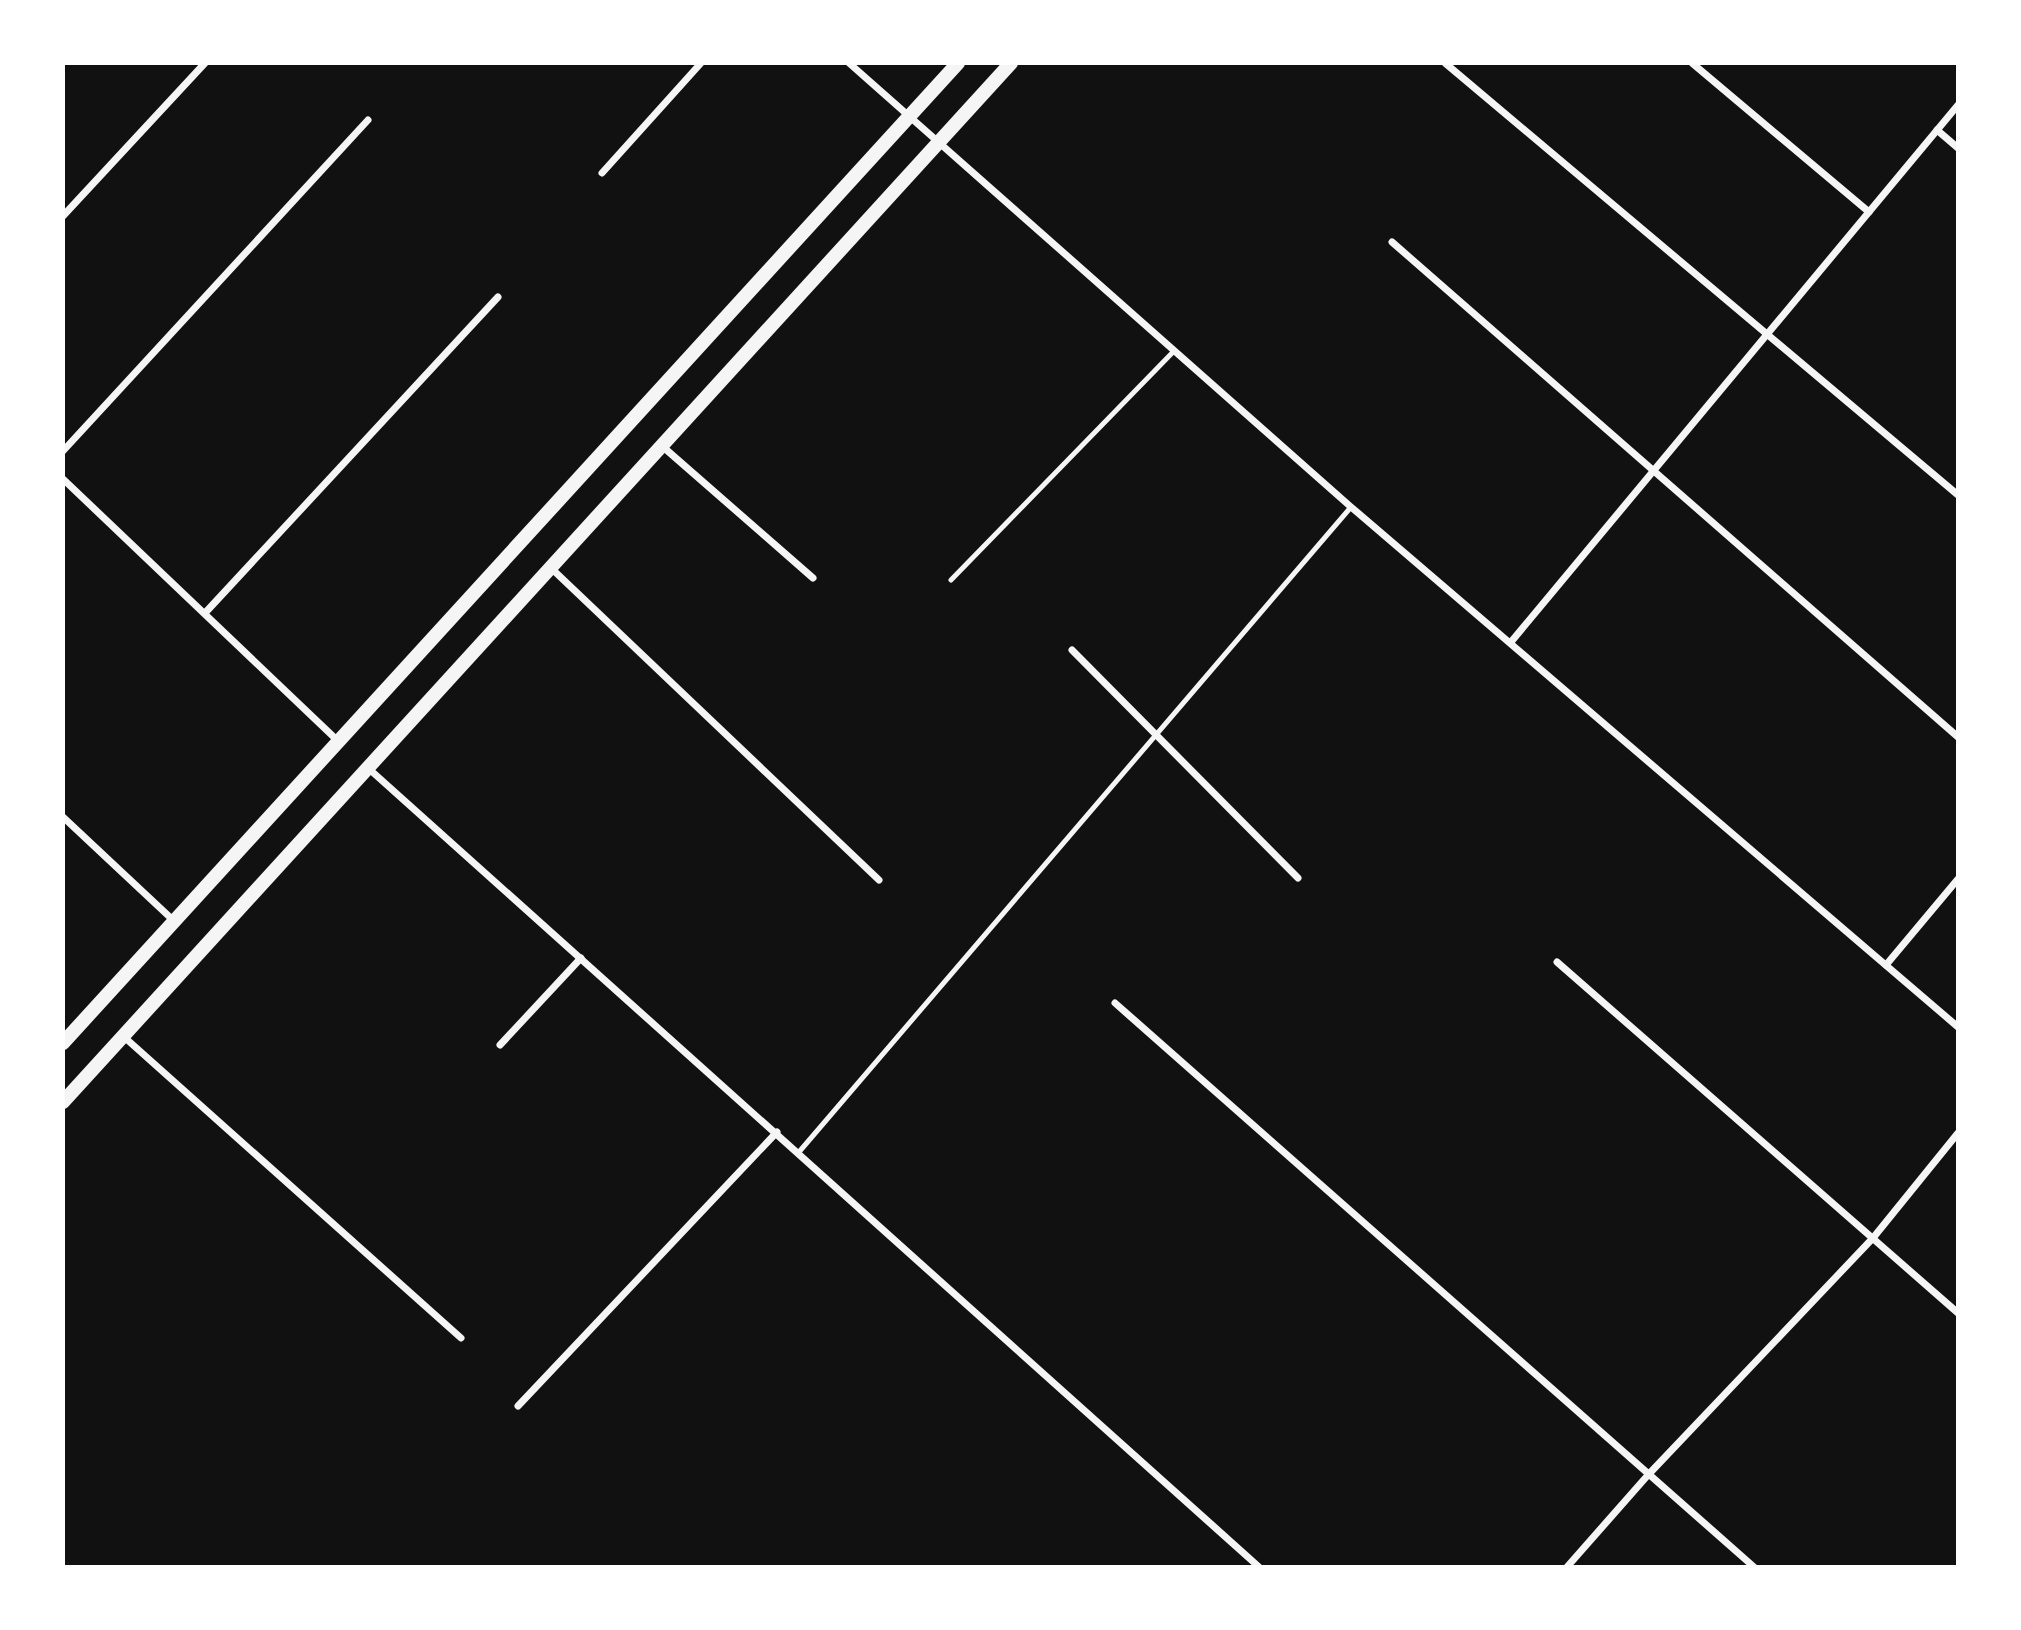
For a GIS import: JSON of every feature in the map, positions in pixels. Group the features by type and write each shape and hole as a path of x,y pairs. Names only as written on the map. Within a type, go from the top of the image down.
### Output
{"main road":[{"path":"63,1043 958,63"},
{"path":"63,1102 1011,63"}],"street":[{"path":"63,216 205,63"},
{"path":"602,173 701,63"},
{"path":"849,63 1351,507 1958,1027"},
{"path":"1445,63 1958,495"},
{"path":"1692,63 1869,212"},
{"path":"1511,642 1958,105"},
{"path":"63,451 368,120"},
{"path":"1937,130 1958,148"},
{"path":"1392,242 1958,737"},
{"path":"205,613 498,297"},
{"path":"662,446 813,578"},
{"path":"63,479 338,741"},
{"path":"551,568 879,880"},
{"path":"1072,650 1298,877"},
{"path":"368,768 1259,1567"},
{"path":"63,817 174,921"},
{"path":"1886,965 1958,879"},
{"path":"500,1045 580,958"},
{"path":"1558,961 1958,1313"},
{"path":"1115,1003 1754,1567"},
{"path":"123,1035 461,1338"},
{"path":"518,1406 777,1132"},
{"path":"1567,1567 1648,1475 1874,1238 1958,1133"}],"lane":[{"path":"951,580 1174,351"},
{"path":"799,1152 1351,507"}]}
